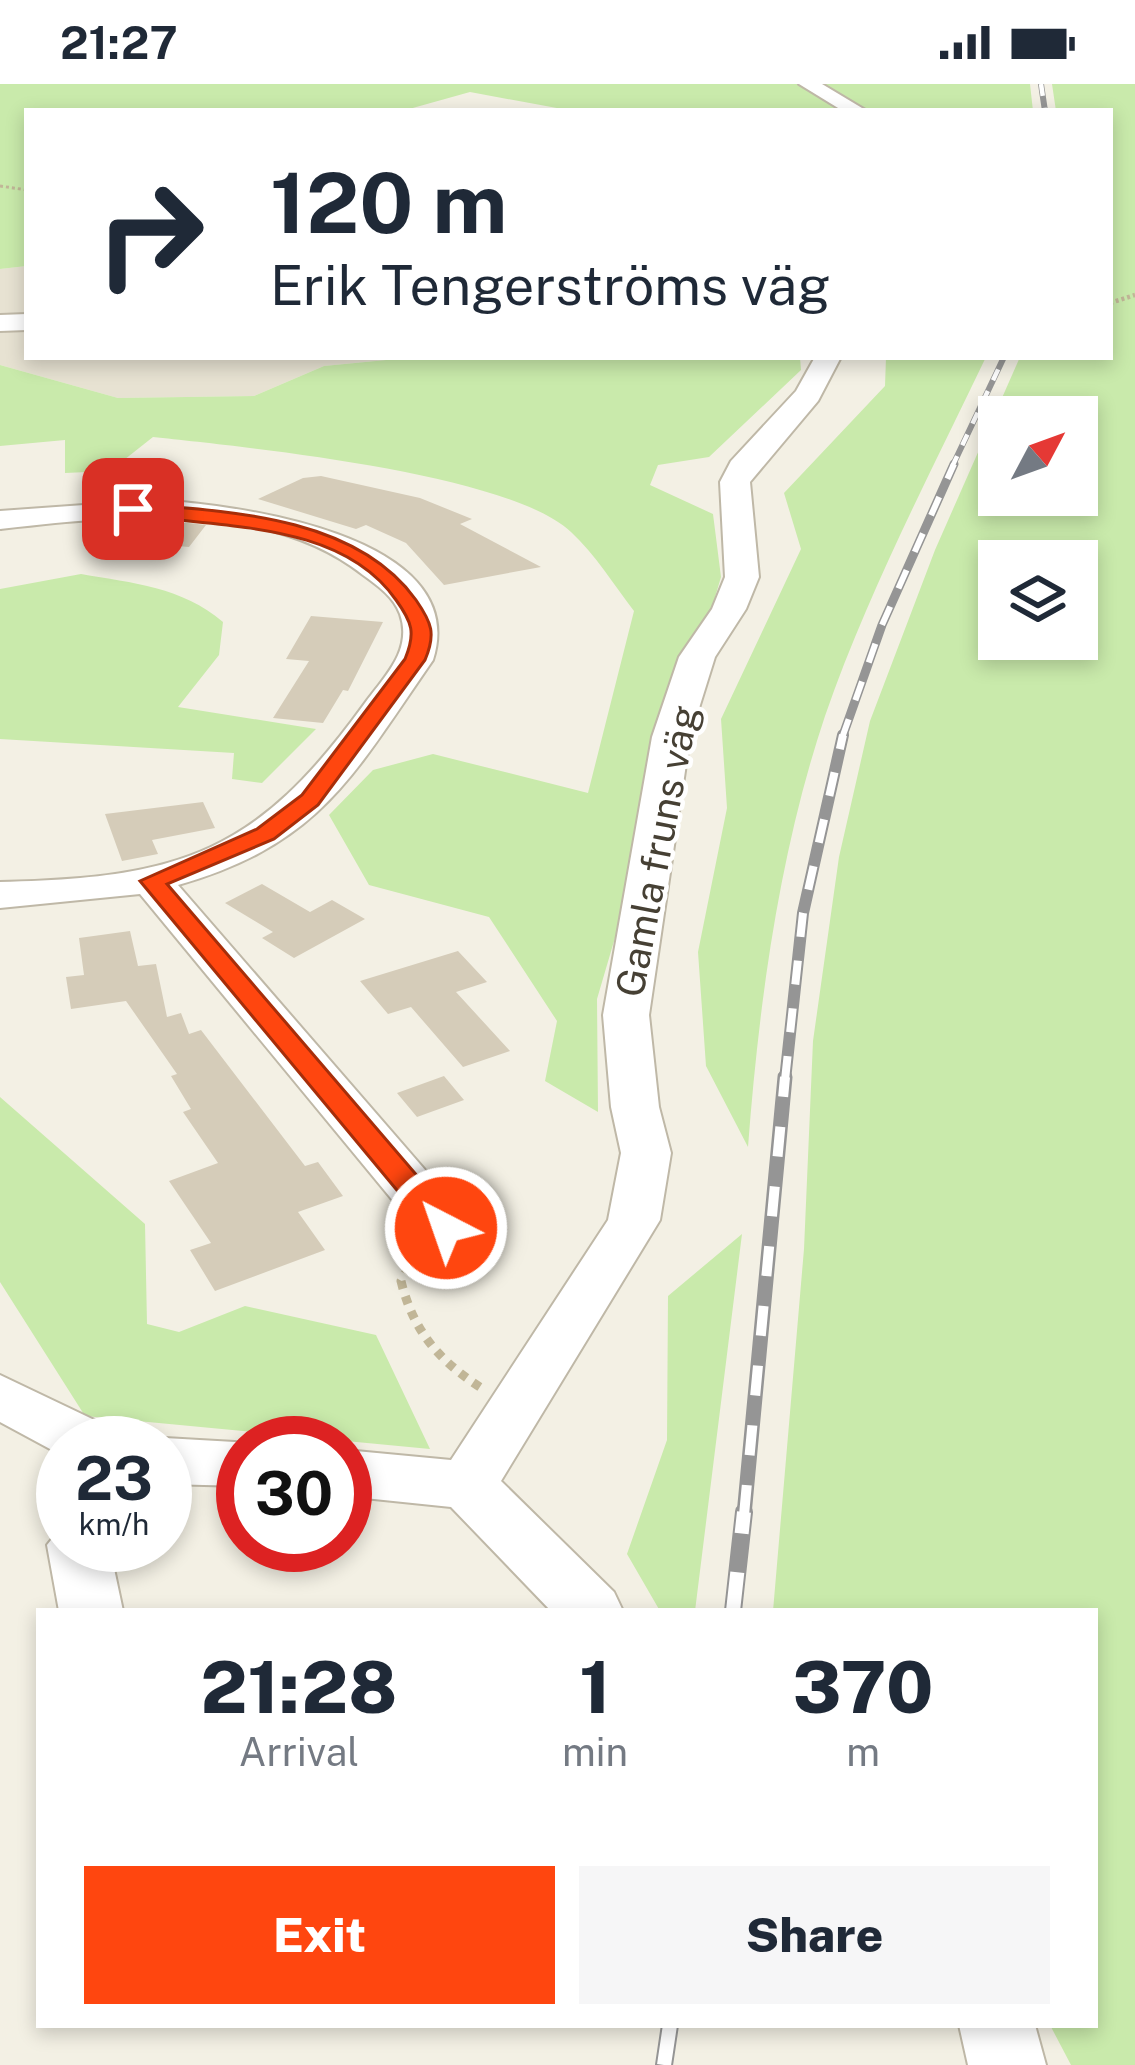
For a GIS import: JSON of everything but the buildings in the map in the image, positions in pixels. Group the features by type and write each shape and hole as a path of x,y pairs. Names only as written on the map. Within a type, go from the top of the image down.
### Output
{"street":[{"path":"808,84 852,108"},
{"name":"Gamla fruns väg","path":"467,1484 634,1220 646,1154 635,1107 626,1015 671,737 697,657 729,609 742,577 735,482 742,467 808,395 827,360"},
{"path":"0,520 133,509 263,523 358,555 409,598 422,622 423,640 415,660 310,800 266,834 152,881 0,895"},
{"path":"152,881 446,1228"},
{"path":"0,1396 37,1416"},
{"path":"372,1475 467,1484 588,1608"},
{"path":"83,1572 90,1608"},
{"path":"998,2028 1007,2065"}],"path":[{"path":"446,1228 410,1261 401,1281 406,1305 434,1355 518,1407"}],"shaded area":[{"path":"24,266 24,360 386,360 324,366 254,396 118,398 0,365 0,269"}],"green space":[{"path":"0,84 1030,84 1033,108 557,108 470,92 413,108 24,108 24,266 0,269"},
{"path":"1052,84 1135,84 1135,2065 1071,2065 1052,2028 1098,2028 1098,1608 773,1608 804,1249 813,1041 839,857 870,721 978,452 978,516 1098,516 1098,396 1003,396 1019,360 1113,360 1113,108 1056,108"},
{"path":"386,360 800,360 801,370 709,457 658,465 650,485 713,514 721,577 597,999 598,1112 545,1081 557,1021 489,917 369,885 329,815 373,770 433,754 588,793 634,611 588,550 571,532 538,511 491,493 372,466 153,437 110,471 65,473 65,440 0,446 0,365 118,398 254,396 324,366"},
{"path":"886,360 985,360 860,624 809,768 773,929 748,1147 706,1066 698,952 727,808 721,719 801,549 784,493 885,386"},
{"path":"81,574 174,594 223,622 219,655 178,707 316,729 262,783 232,779 234,753 0,739 0,589"},
{"path":"0,1097 145,1224 147,1324 179,1332 245,1306 376,1335 430,1449 372,1443 372,1416 216,1416 216,1429 192,1426 192,1416 85,1416 0,1282"},
{"path":"742,1234 695,1608 658,1608 627,1554 667,1440 668,1296"}],"railway":[{"path":"1041,84 1045,108"},
{"path":"952,467 1003,360"},
{"path":"843,735 882,625 954,464"},
{"path":"785,1080 803,913 843,735"},
{"path":"744,1515 785,1077"},
{"path":"733,1608 744,1512"},
{"path":"664,2065 670,2028"}],"route":[{"path":"133,509 224,516 323,539 358,555 392,580 422,622 423,640 415,660 310,800 266,834 152,881 446,1228"}]}
